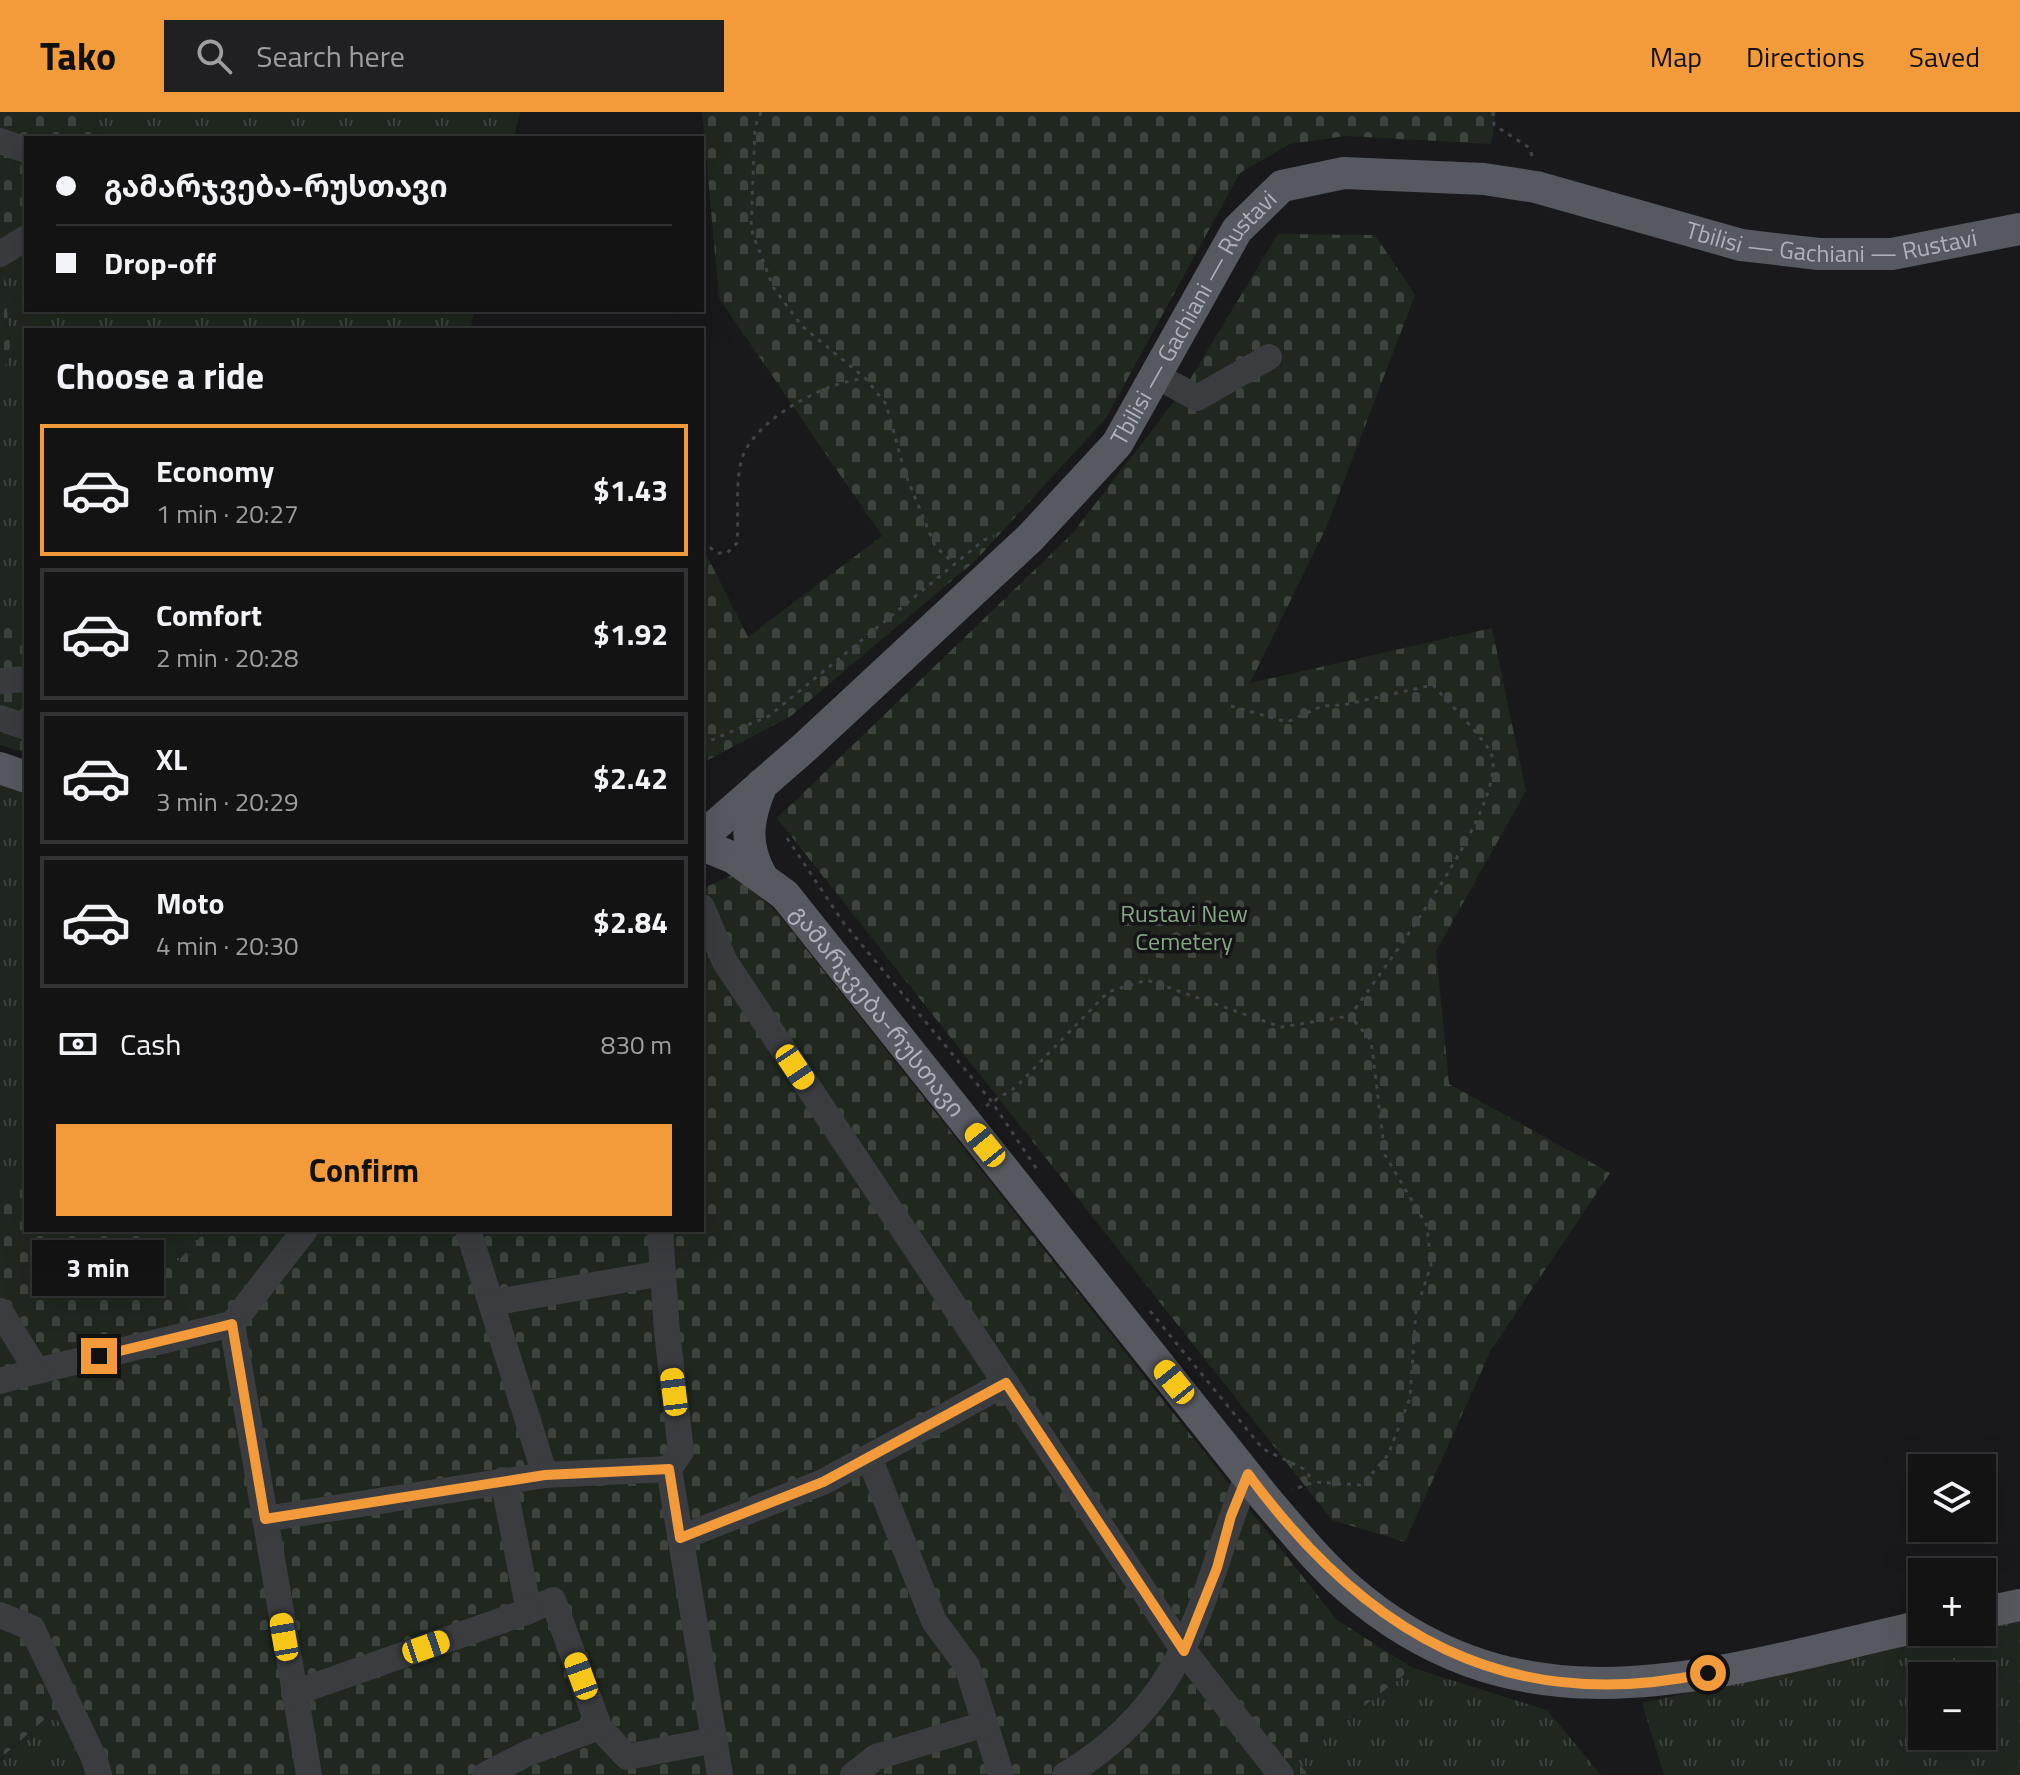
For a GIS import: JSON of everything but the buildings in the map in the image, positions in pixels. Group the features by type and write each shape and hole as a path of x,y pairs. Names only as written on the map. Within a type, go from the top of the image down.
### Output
{"main road":[{"name":"Tbilisi — Gachiani — Rustavi","path":"704,835 805,747 1030,538 1117,444 1237,230 1282,186 1344,173 1484,179 1536,187 1741,245 1819,254 1892,254 2020,229"},
{"path":"0,768 24,776"},
{"path":"704,810 763,781"},
{"path":"761,875 753,862 748,833 749,815 763,781"},
{"name":"გამარჯვება-რუსთავი","path":"704,846 734,858 785,895 1257,1486 1347,1587 1382,1615 1476,1664 1521,1676 1593,1685 1677,1680 1908,1629"},
{"path":"1996,1610 2020,1605"}],"street":[{"path":"0,141 24,149"},
{"path":"0,254 24,239"},
{"path":"1157,376 1197,398 1269,357"},
{"path":"0,681 24,679"},
{"path":"0,718 24,726"},
{"path":"704,913 725,962 1184,1651 1281,1775"},
{"path":"0,1381 232,1324 303,1232"},
{"path":"469,1232 545,1475"},
{"path":"660,1232 681,1451 669,1469 720,1775"},
{"path":"491,1303 663,1273"},
{"path":"0,1311 37,1371"},
{"path":"232,1324 309,1775"},
{"path":"680,1538 823,1482 1006,1383"},
{"path":"869,1457 934,1621 967,1666 1001,1775"},
{"path":"265,1519 503,1480 669,1469"},
{"path":"503,1480 529,1611"},
{"path":"1065,1775 1099,1766 1154,1700 1184,1651 1217,1568 1231,1516 1257,1486"},
{"path":"294,1693 553,1600 599,1727 627,1757 715,1740"},
{"path":"0,1615 32,1628 94,1758 99,1775"},
{"path":"853,1775 876,1757 985,1724"},
{"path":"485,1775 528,1753 599,1727"}],"path":[{"path":"761,112 755,127 751,229 773,287 802,326 866,379 886,404 905,473 935,546 955,565"},
{"path":"1493,112 1494,125 1530,148 1536,187"},
{"path":"704,543 717,553 727,553 737,543 741,461 762,428 817,391 850,380 866,379"},
{"path":"704,743 769,716 984,540 997,535"},
{"path":"965,1120 1016,1087 1108,992 1147,980 1281,1027 1350,1016 1433,897 1494,779 1491,753 1433,685 1343,705 1322,706 1287,722 1231,706"},
{"path":"787,838 843,922 992,1102 1046,1181"},
{"path":"1257,1486 1314,1482 1362,1485 1388,1455 1410,1398 1416,1311 1431,1265 1427,1226 1385,1155 1371,1040 1350,1016"},
{"path":"1144,1303 1263,1449 1304,1469 1314,1482"}],"green space":[{"path":"0,112 96,112 98,136 24,136 24,246 3,262 10,346 0,387"},
{"path":"96,112 520,112 514,136 98,136"},
{"path":"702,112 1496,112 1491,144 1346,136 1290,144 1240,173 1106,418 975,561 791,716 704,762 704,550 748,637 882,536 719,298"},
{"name":"Rustavi New Cemetery","path":"1278,234 1375,235 1415,295 1326,528 1250,683 1492,628 1526,791 1436,951 1449,1084 1610,1173 1491,1350 1405,1542 1332,1520 777,818 1072,534 1186,386"},
{"path":"24,246 24,312 474,312 470,328 24,328 24,644 0,618 0,387 10,346 2,262"},
{"path":"0,618 24,644 24,752 0,745"},
{"path":"0,782 24,790 24,1181 20,1184 0,1181"},
{"path":"735,874 777,912 1337,1620 1413,1668 1296,1759 1308,1775 89,1775 53,1712 0,1759 0,1181 20,1184 24,1181 24,1232 144,1232 178,1261 205,1232 704,1232 704,888"},
{"path":"144,1232 205,1232 178,1262"},
{"path":"2020,1619 2020,1775 1664,1775 1642,1703 1908,1644 1996,1646 1996,1624"},
{"path":"1413,1668 1547,1710 1601,1775 1308,1775 1295,1760"},
{"path":"53,1712 89,1775 0,1775 0,1760"}],"route":[{"path":"99,1356 232,1324 257,1489 265,1519 503,1480 669,1469 680,1538 823,1482 1006,1383 1184,1651 1217,1568 1231,1516 1248,1474 1308,1548 1347,1587 1382,1615 1476,1664 1521,1676 1593,1685 1677,1680 1708,1673"}]}
